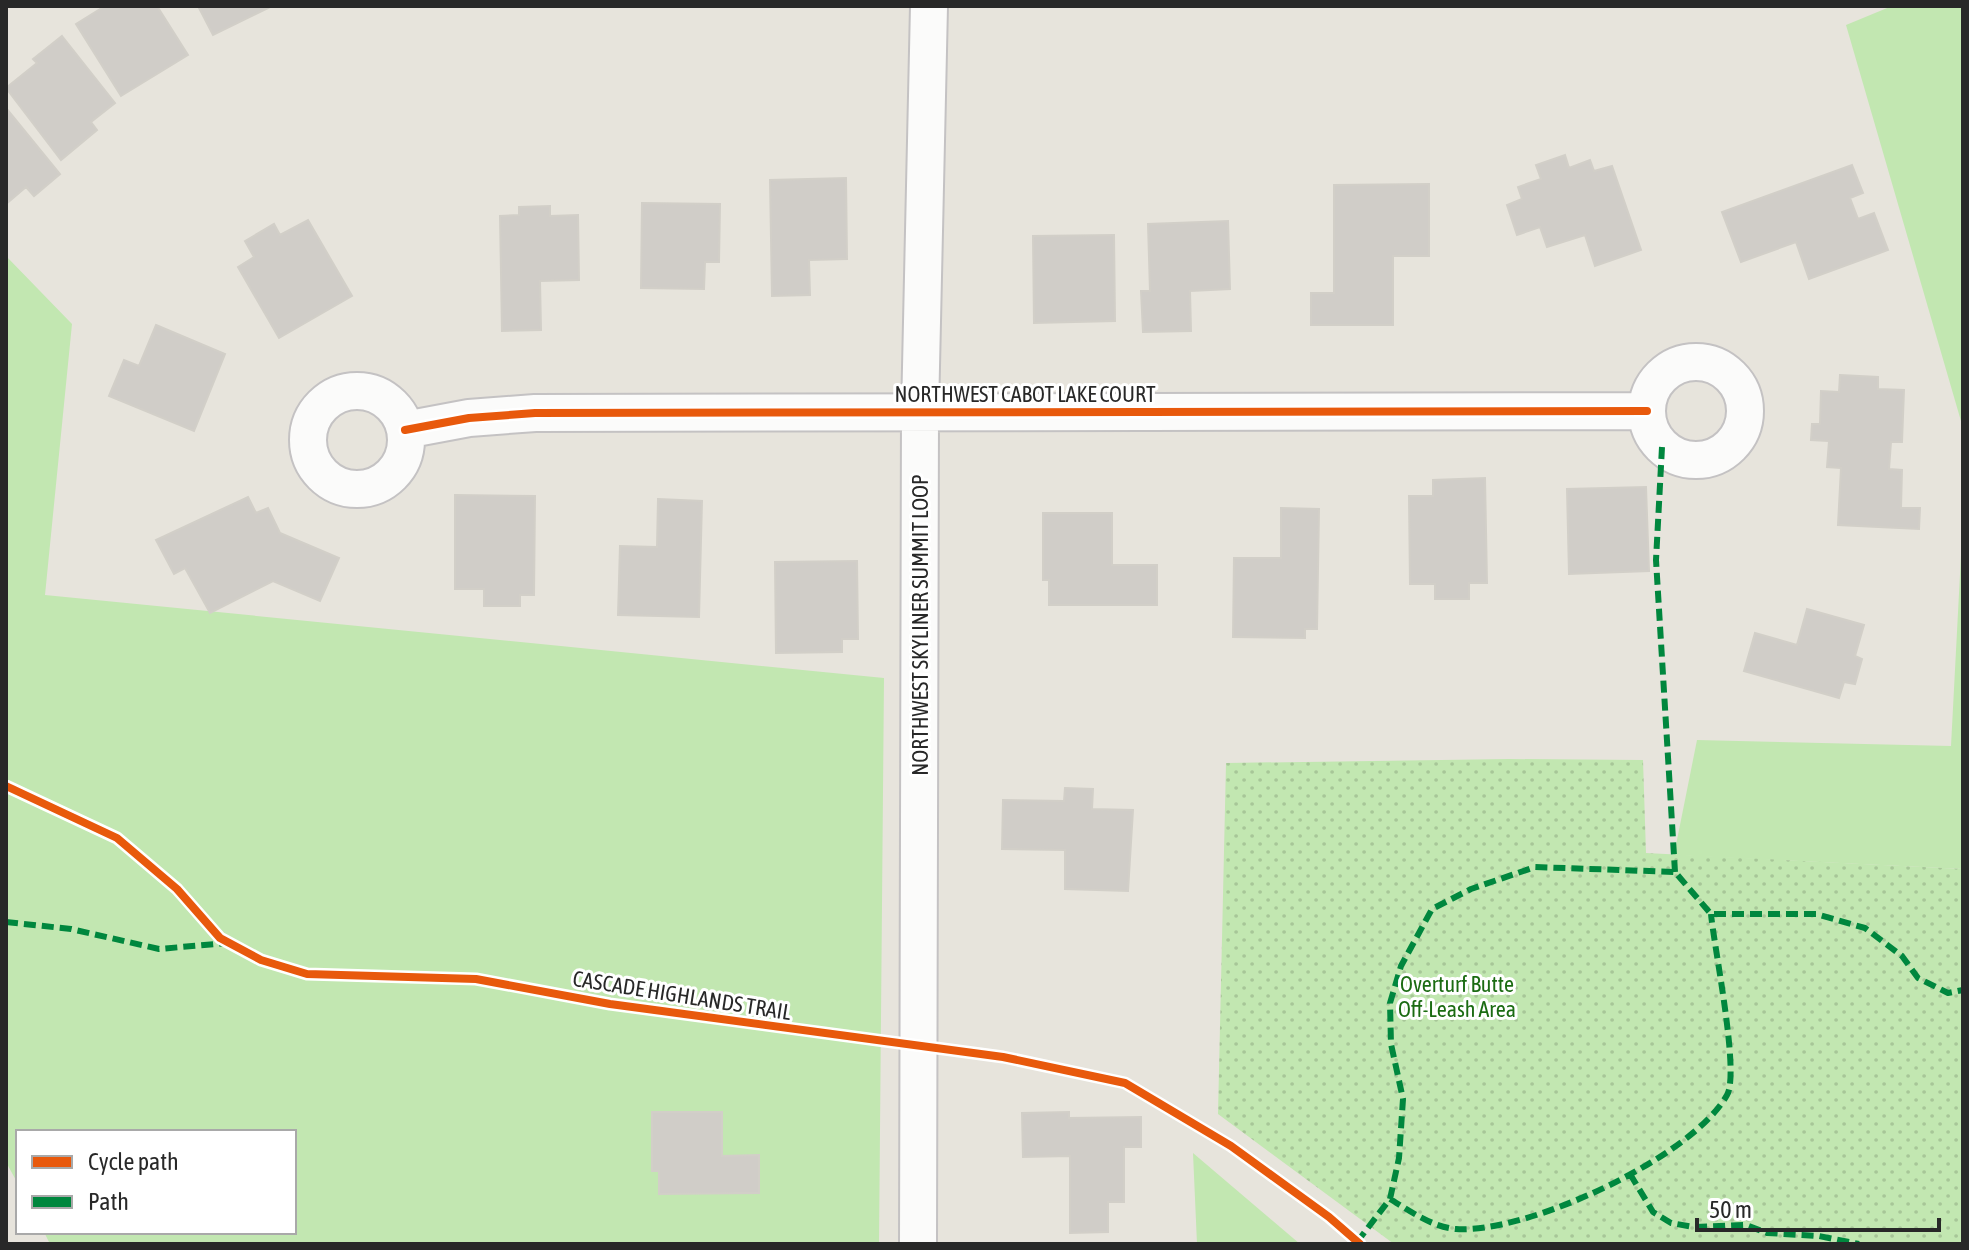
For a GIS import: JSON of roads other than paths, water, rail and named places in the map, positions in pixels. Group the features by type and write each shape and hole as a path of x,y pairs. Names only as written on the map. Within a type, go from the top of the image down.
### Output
{"street":[{"name":"NORTHWEST SKYLINER SUMMIT LOOP","path":"918,1244 920,412 929,6"},
{"name":"NORTHWEST CABOT LAKE COURT","path":"405,430 469,418 535,413 1647,411"}],"park label":[{"name":"Overturf Butte Off-Leash Area","path":"1457,996"}]}
